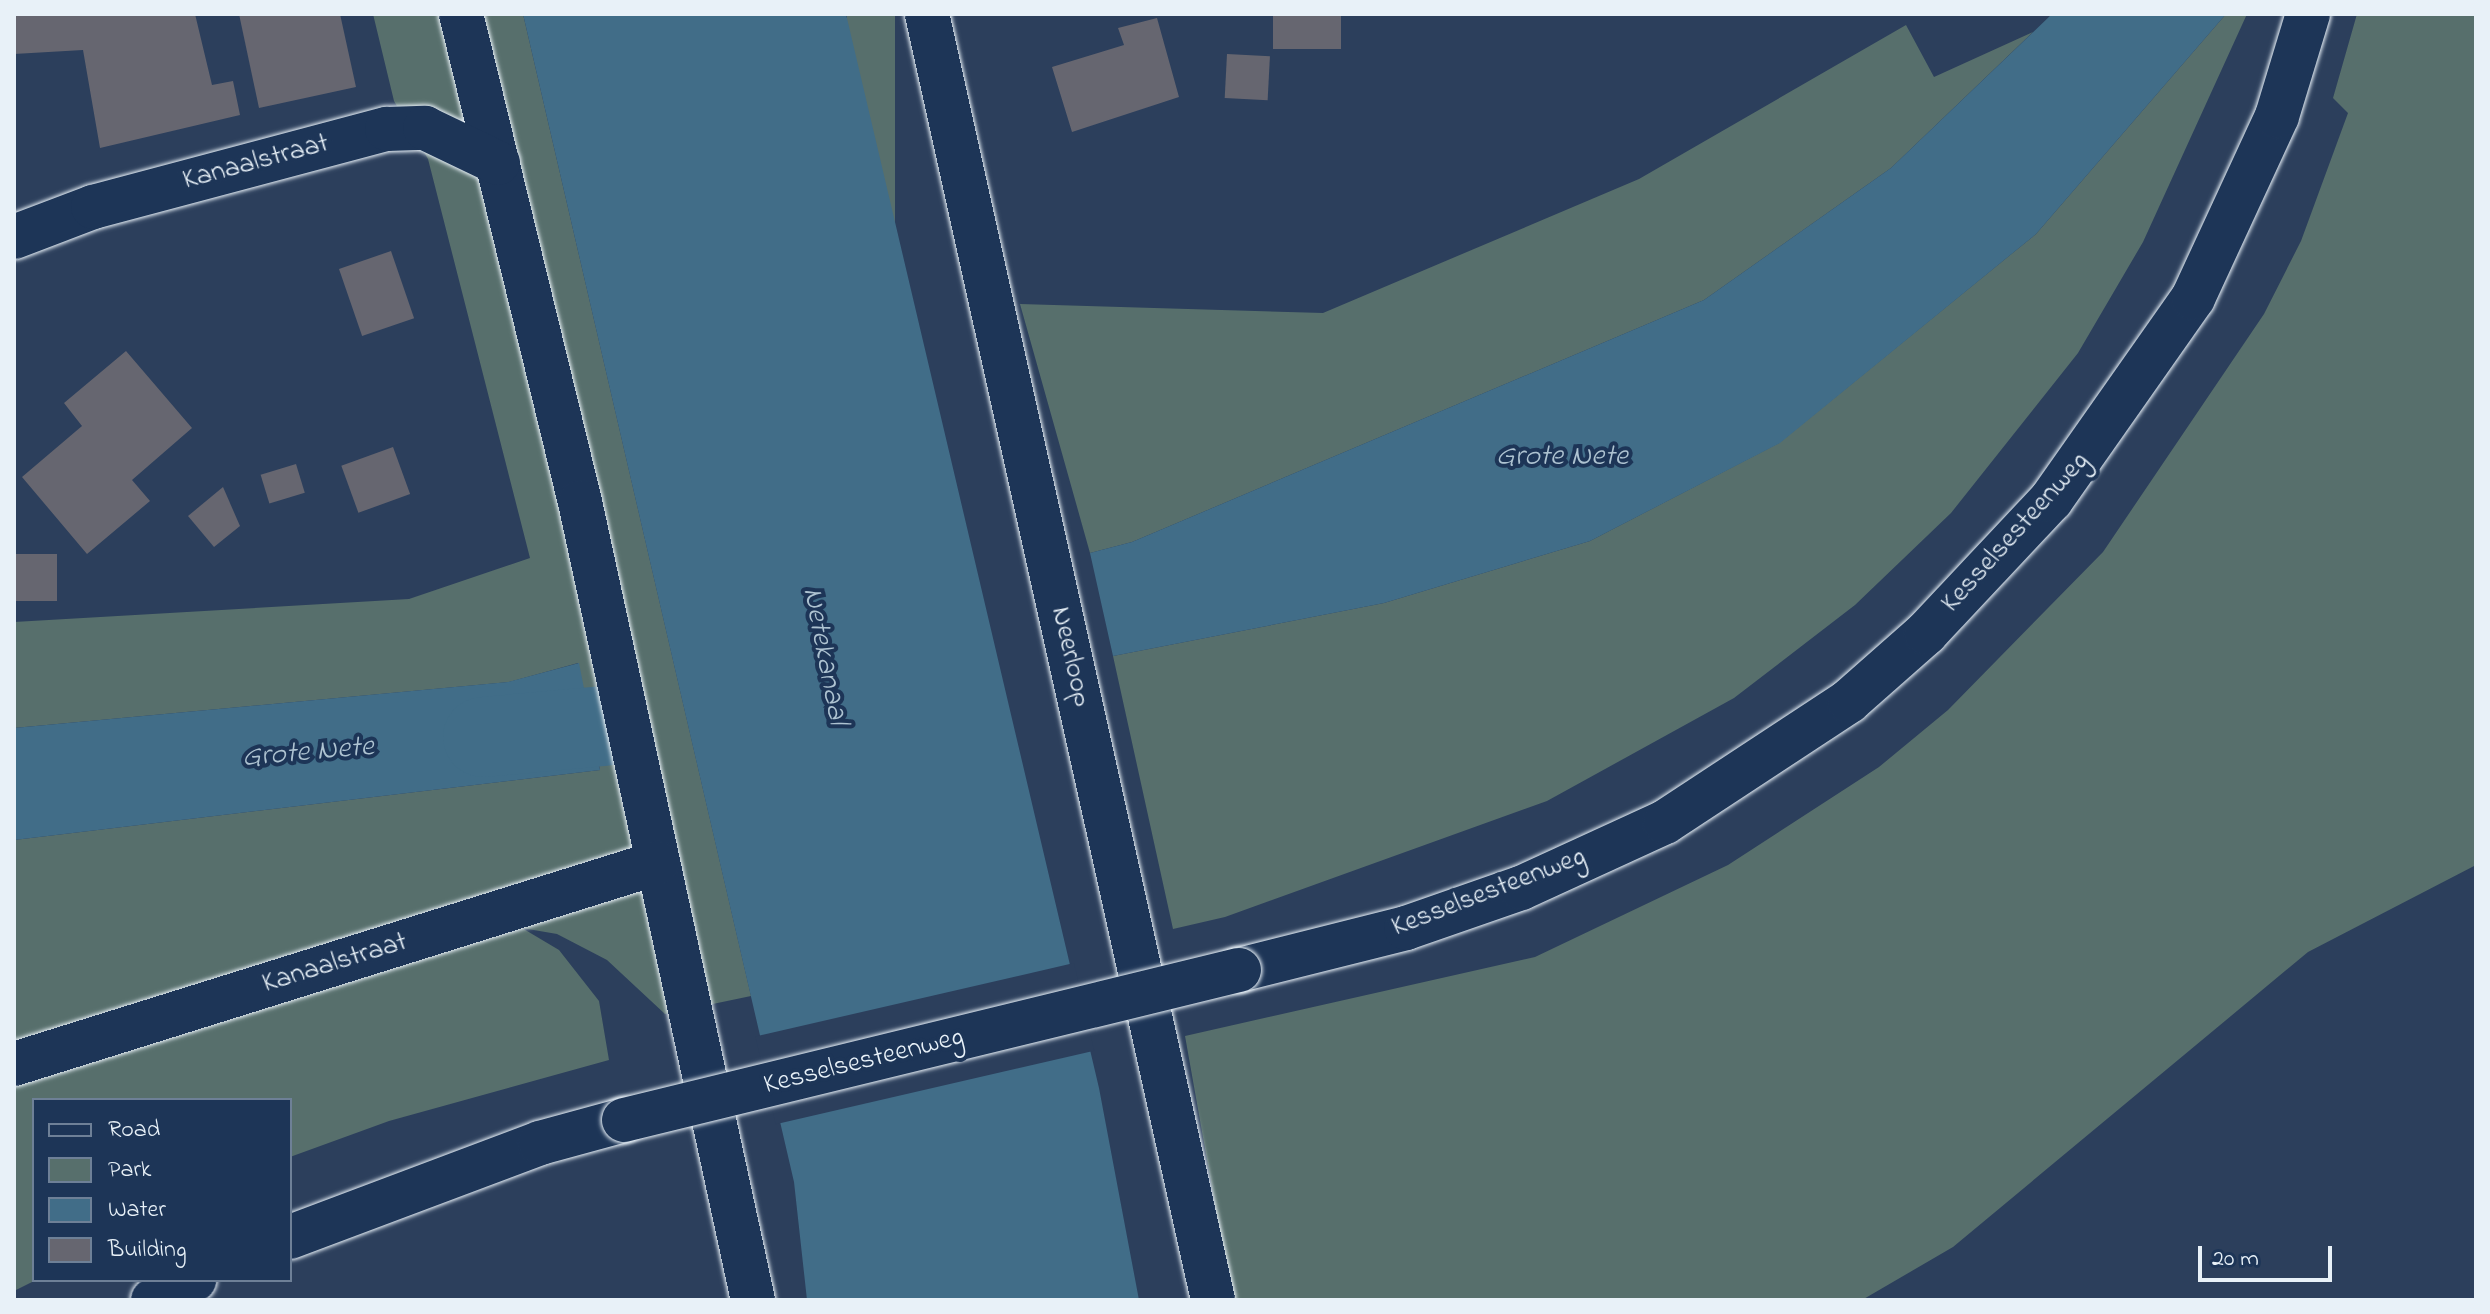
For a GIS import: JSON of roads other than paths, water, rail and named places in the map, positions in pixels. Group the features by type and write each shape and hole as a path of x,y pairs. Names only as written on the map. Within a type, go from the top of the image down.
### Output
{"main road":[{"path":"461,14 498,163 657,863 753,1300"},
{"name":"Neerloop","path":"927,14 1213,1300"},
{"name":"Kesselsesteenweg","path":"292,1236 540,1143 1239,970 1507,893 1665,822 1849,701 1926,633 2051,500 2193,298 2277,116 2308,14"},
{"name":"Kanaalstraat","path":"14,237 93,207 387,129 425,128 498,163"},
{"name":"Kanaalstraat","path":"14,1064 657,863"},
{"path":"153,1300 190,1282"}],"water":[{"name":"Netekanaal","path":"523,14 846,14 1099,1088 1139,1300 807,1300 794,1182"},
{"name":"Grote Nete","path":"2052,14 2226,14 2036,234 1780,443 1590,541 1384,603 1113,656 1090,553 1132,542 1704,300 1891,168"},
{"path":"579,663 600,770 14,840 14,728 508,682"}],"waterway":[{"name":"Grote Nete","path":"483,737 603,726"}]}
